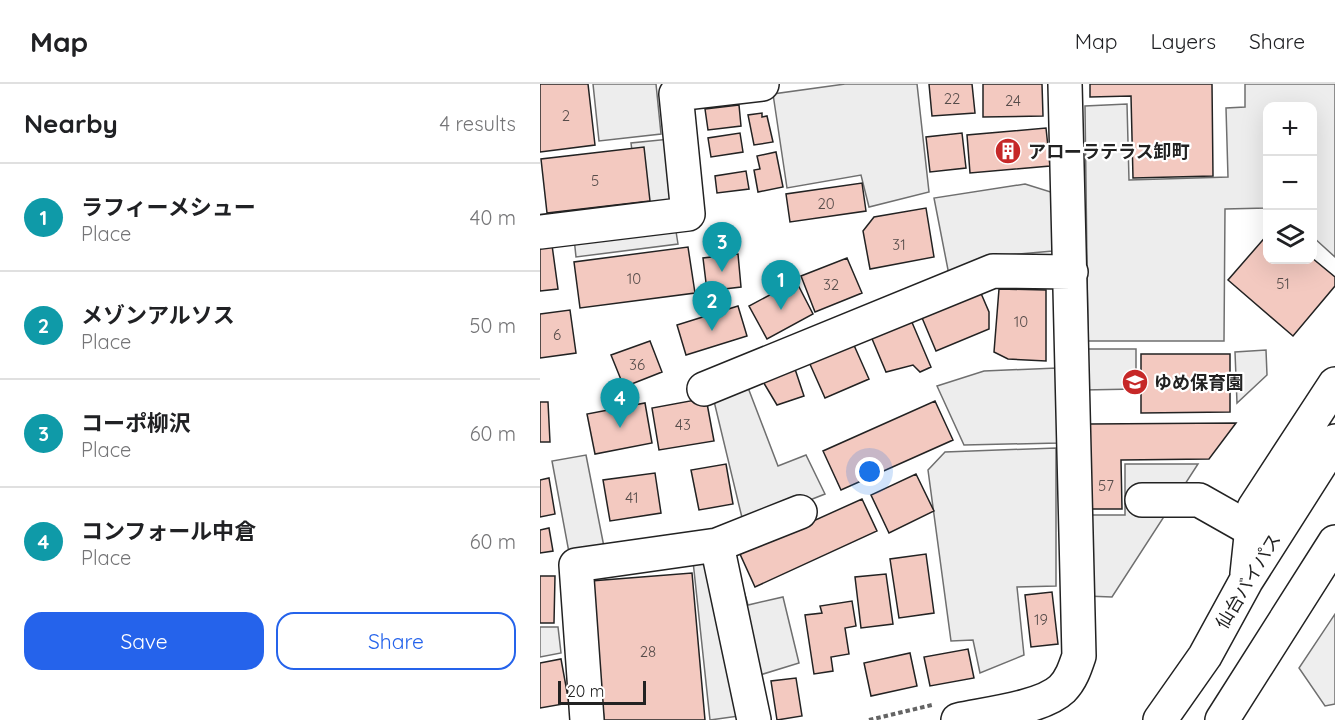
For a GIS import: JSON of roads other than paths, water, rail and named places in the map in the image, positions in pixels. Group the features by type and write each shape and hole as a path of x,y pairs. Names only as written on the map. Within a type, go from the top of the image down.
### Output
{"main road":[{"path":"540,232 688,214 676,94 762,84"},
{"path":"946,712 1047,699 1062,689 1072,676 1080,656 1065,84"},
{"path":"704,389 993,272 1071,272"},
{"path":"1246,581 1254,508 1335,384"},
{"name":"仙台バイパス","path":"1160,720 1205,656 1246,581 1335,441"},
{"path":"1142,501 1199,501 1252,530"},
{"path":"586,720 576,565 717,545 800,512"},
{"path":"1222,720 1335,542"},
{"path":"717,545 754,720"}],"place":[{"name":"アローラテラス卸町","path":"1008,151"},
{"name":"コーポ柳沢","path":"722,272"},
{"name":"ラフィーメシュー","path":"781,310"},
{"name":"メゾンアルソス","path":"712,331"},
{"name":"ゆめ保育園","path":"1135,382"},
{"name":"コンフォール中倉","path":"620,428"}]}
